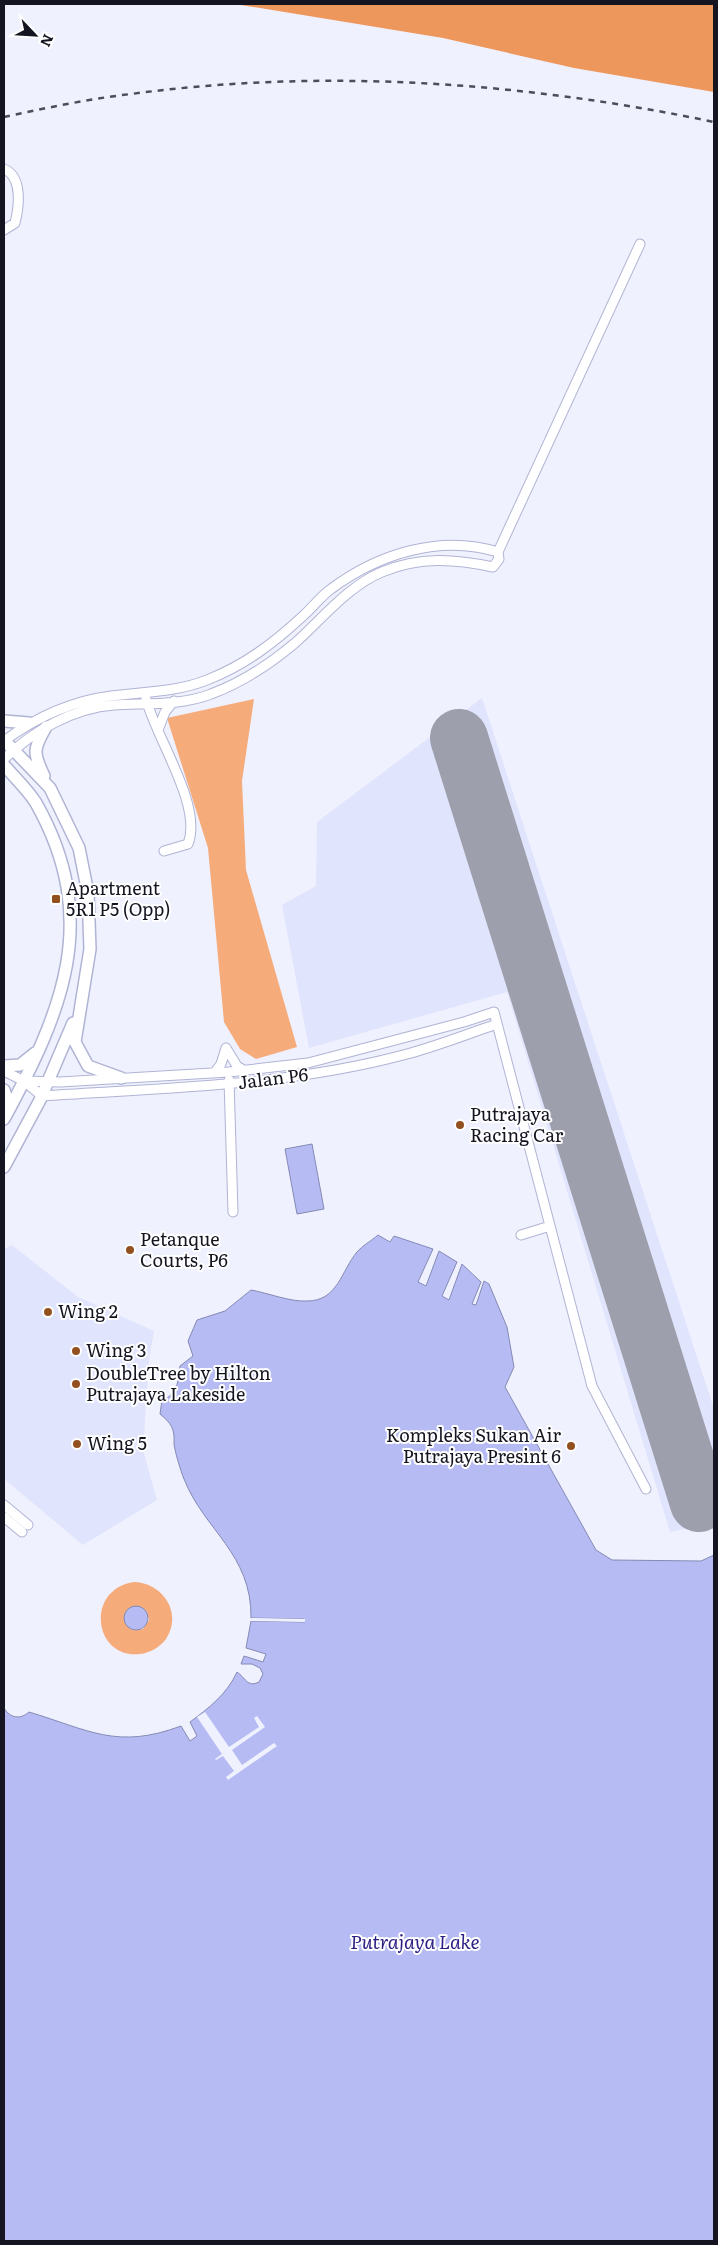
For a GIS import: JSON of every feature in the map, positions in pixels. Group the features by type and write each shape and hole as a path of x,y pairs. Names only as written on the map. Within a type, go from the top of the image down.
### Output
{"street":[{"path":"4,169 9,171 15,179 18,194 18,211 15,223 4,230"},
{"path":"4,759 14,749 46,727 84,710 111,706 174,702 210,695 240,681 272,661 344,598 381,572 408,563 443,559 494,567 499,559 498,552 640,244"},
{"path":"50,788 4,740 29,723 78,703 109,696 145,694 205,681 242,664 275,642 329,590 379,560 407,550 437,546 486,548 498,552"},
{"path":"145,694 187,801 193,825 188,844 164,850"},
{"path":"158,730 165,712 174,702"},
{"path":"4,721 29,723"},
{"path":"46,727 35,749 35,758 78,848 88,893 90,949 75,1042 82,1060 88,1066 121,1078"},
{"path":"4,765 35,802 61,857 68,891 69,957 60,996 40,1048 4,1119"},
{"path":"4,1167 42,1096 79,1010"},
{"name":"Jalan P6","path":"24,1081 48,1083 229,1072 242,1069 308,1063 464,1022 494,1012 497,1024 407,1054 318,1072 229,1084 42,1096"},
{"path":"497,1024 592,1386 646,1489"},
{"path":"4,1066 20,1065 31,1058 40,1048"},
{"path":"215,1072 221,1064 226,1048 237,1066 242,1069"},
{"path":"4,1071 24,1081 42,1096"},
{"path":"229,1072 233,1212"},
{"path":"4,1090 6,1096 4,1110"},
{"path":"521,1235 550,1226"},
{"path":"4,1505 25,1529 4,1517"}],"shaded area":[{"path":"235,4 714,4 714,92 574,68 443,38"},
{"path":"482,698 714,1409 714,1522 670,1532 507,992 309,1048 282,905 316,886 317,822"},
{"path":"254,699 242,781 246,870 297,1047 256,1059 240,1049 224,1022 208,848 167,718"},
{"name":"DoubleTree by Hilton Putrajaya Lakeside","path":"12,1245 78,1297 154,1331 149,1360 143,1450 157,1500 83,1545 4,1479 4,1249"},
{"path":"134,1582 144,1584 154,1588 167,1601 171,1610 171,1629 161,1645 140,1654 124,1653 112,1646 105,1635 101,1623 102,1609 108,1597 118,1587","holes":["138,1606 147,1612 149,1620 143,1629 131,1630"]}],"water":[{"path":"312,1144 324,1209 297,1214 285,1149"},
{"name":"Putrajaya Lake","path":"378,1235 390,1242 394,1236 433,1249 418,1282 426,1286 439,1251 457,1262 442,1296 449,1300 462,1264 481,1282 472,1304 476,1305 484,1281 489,1284 507,1327 514,1367 505,1387 596,1550 612,1560 701,1561 714,1555 714,2241 4,2241 4,1708 15,1717 26,1715 29,1712 87,1731 121,1737 159,1733 181,1726 190,1741 197,1736 190,1722 223,1694 237,1672 249,1683 259,1682 263,1674 260,1668 252,1664 241,1664 244,1656 263,1662 266,1654 246,1648 251,1621 305,1622 304,1619 251,1618 249,1596 244,1576 236,1559 203,1513 184,1479 175,1450 173,1430 170,1423 160,1414 162,1400 174,1391 178,1382 180,1366 193,1356 188,1341 197,1320 225,1311 251,1290 300,1301 317,1300 326,1296 338,1284 357,1252"},
{"path":"136,1606 145,1609 148,1618 145,1627 136,1630 127,1627 124,1618 127,1609"}],"pier":[{"path":"251,1618 305,1619 305,1622 251,1621"},
{"path":"205,1712 229,1747 259,1727 254,1718 257,1716 265,1727 232,1750 242,1765 274,1743 277,1746 228,1780 226,1777 234,1771 223,1756 215,1759 222,1754 197,1717"}],"runway":[{"path":"459,738 699,1503"}],"railway":[{"path":"4,117 99,98 204,86 350,81 424,83 570,97 714,122"}],"place":[{"name":"Apartment 5R1 P5 (Opp)","path":"56,899"},
{"name":"Putrajaya Racing Car","path":"460,1125"},
{"name":"Petanque Courts, P6","path":"130,1250"},
{"name":"Wing 2","path":"48,1312"},
{"name":"Wing 3","path":"76,1351"},
{"name":"DoubleTree by Hilton Putrajaya Lakeside","path":"76,1384"},
{"name":"Wing 5","path":"77,1444"},
{"name":"Kompleks Sukan Air Putrajaya Presint 6","path":"571,1446"}]}
